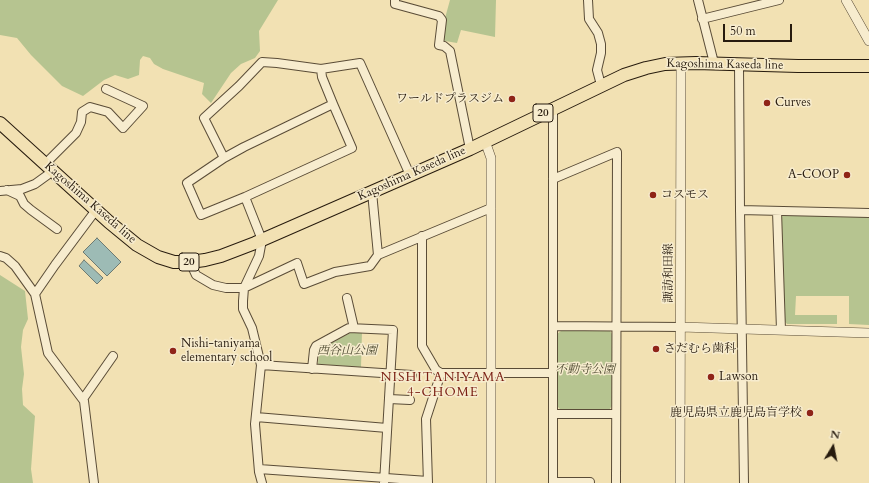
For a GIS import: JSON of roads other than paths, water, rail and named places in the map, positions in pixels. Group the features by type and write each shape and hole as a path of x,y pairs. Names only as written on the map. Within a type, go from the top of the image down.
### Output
{"main road":[{"name":"Kagoshima Kaseda line","path":"0,123 137,245 158,257 174,262 190,262 221,256 262,240 470,149 601,85 624,75 646,68 660,65 696,62 806,66 869,66"}],"street":[{"path":"395,0 395,4 439,16 442,20 439,44 450,51 470,149"},
{"path":"588,0 589,19 598,33 601,44 601,53 597,70 601,85"},
{"path":"698,0 714,63"},
{"path":"702,19 779,0"},
{"path":"846,0 869,41"},
{"path":"224,158 204,118 239,86 262,62 321,70 360,63 410,175"},
{"name":"諏訪和田線","path":"680,483 681,63"},
{"path":"739,64 744,483"},
{"path":"321,70 322,77 352,148 245,197 201,215 188,183 224,158 244,147 333,104"},
{"path":"4,190 22,189 35,184 76,133 81,122 82,112 90,107 108,112 123,128 143,106 106,89"},
{"path":"553,108 553,482 590,482"},
{"path":"486,141 491,158 491,483"},
{"path":"553,179 617,152 616,483"},
{"path":"4,190 20,196 24,204 57,229"},
{"path":"372,192 378,255"},
{"path":"245,197 262,240 259,256 244,288 243,301 243,309 252,328 261,365 255,424 259,469 262,483"},
{"path":"190,262 196,275 213,285 226,288 244,288 297,263 304,284 336,272 370,266 378,255 491,208"},
{"path":"35,294 96,210"},
{"path":"740,210 869,213"},
{"path":"777,211 781,330"},
{"path":"422,236 422,346 436,370 441,373 553,373"},
{"path":"0,256 6,258 15,266 35,294 48,353 84,401 94,483"},
{"path":"347,298 354,328"},
{"path":"553,326 742,328 869,333"},
{"path":"312,368 314,350 316,346 350,328 393,330 384,480"},
{"path":"83,399 113,356"},
{"path":"261,365 412,375"},
{"path":"259,469 384,480 428,482 426,419 441,373"},
{"path":"389,399 410,400"},
{"path":"553,414 616,414"},
{"path":"256,417 387,428"}],"water":[{"path":"97,238 121,262 107,276 83,252"},
{"path":"84,260 103,278 97,284 79,266"}],"place":[{"name":"ワールドプラスジム","path":"512,99"},
{"name":"Curves","path":"767,103"},
{"name":"A-COOP","path":"847,175"},
{"name":"コスモス","path":"653,195"},
{"name":"さだむら歯科","path":"656,349"},
{"name":"Nishi-taniyama elementary school","path":"173,351"},
{"name":"Lawson","path":"711,377"},
{"name":"鹿児島県立鹿児島盲学校","path":"810,413"}],"district":[{"name":"NISHITANIYAMA 4-CHOME","path":"443,386"}],"park label":[{"name":"西谷山公園","path":"347,351"},
{"name":"不動寺公園","path":"585,370"}]}
